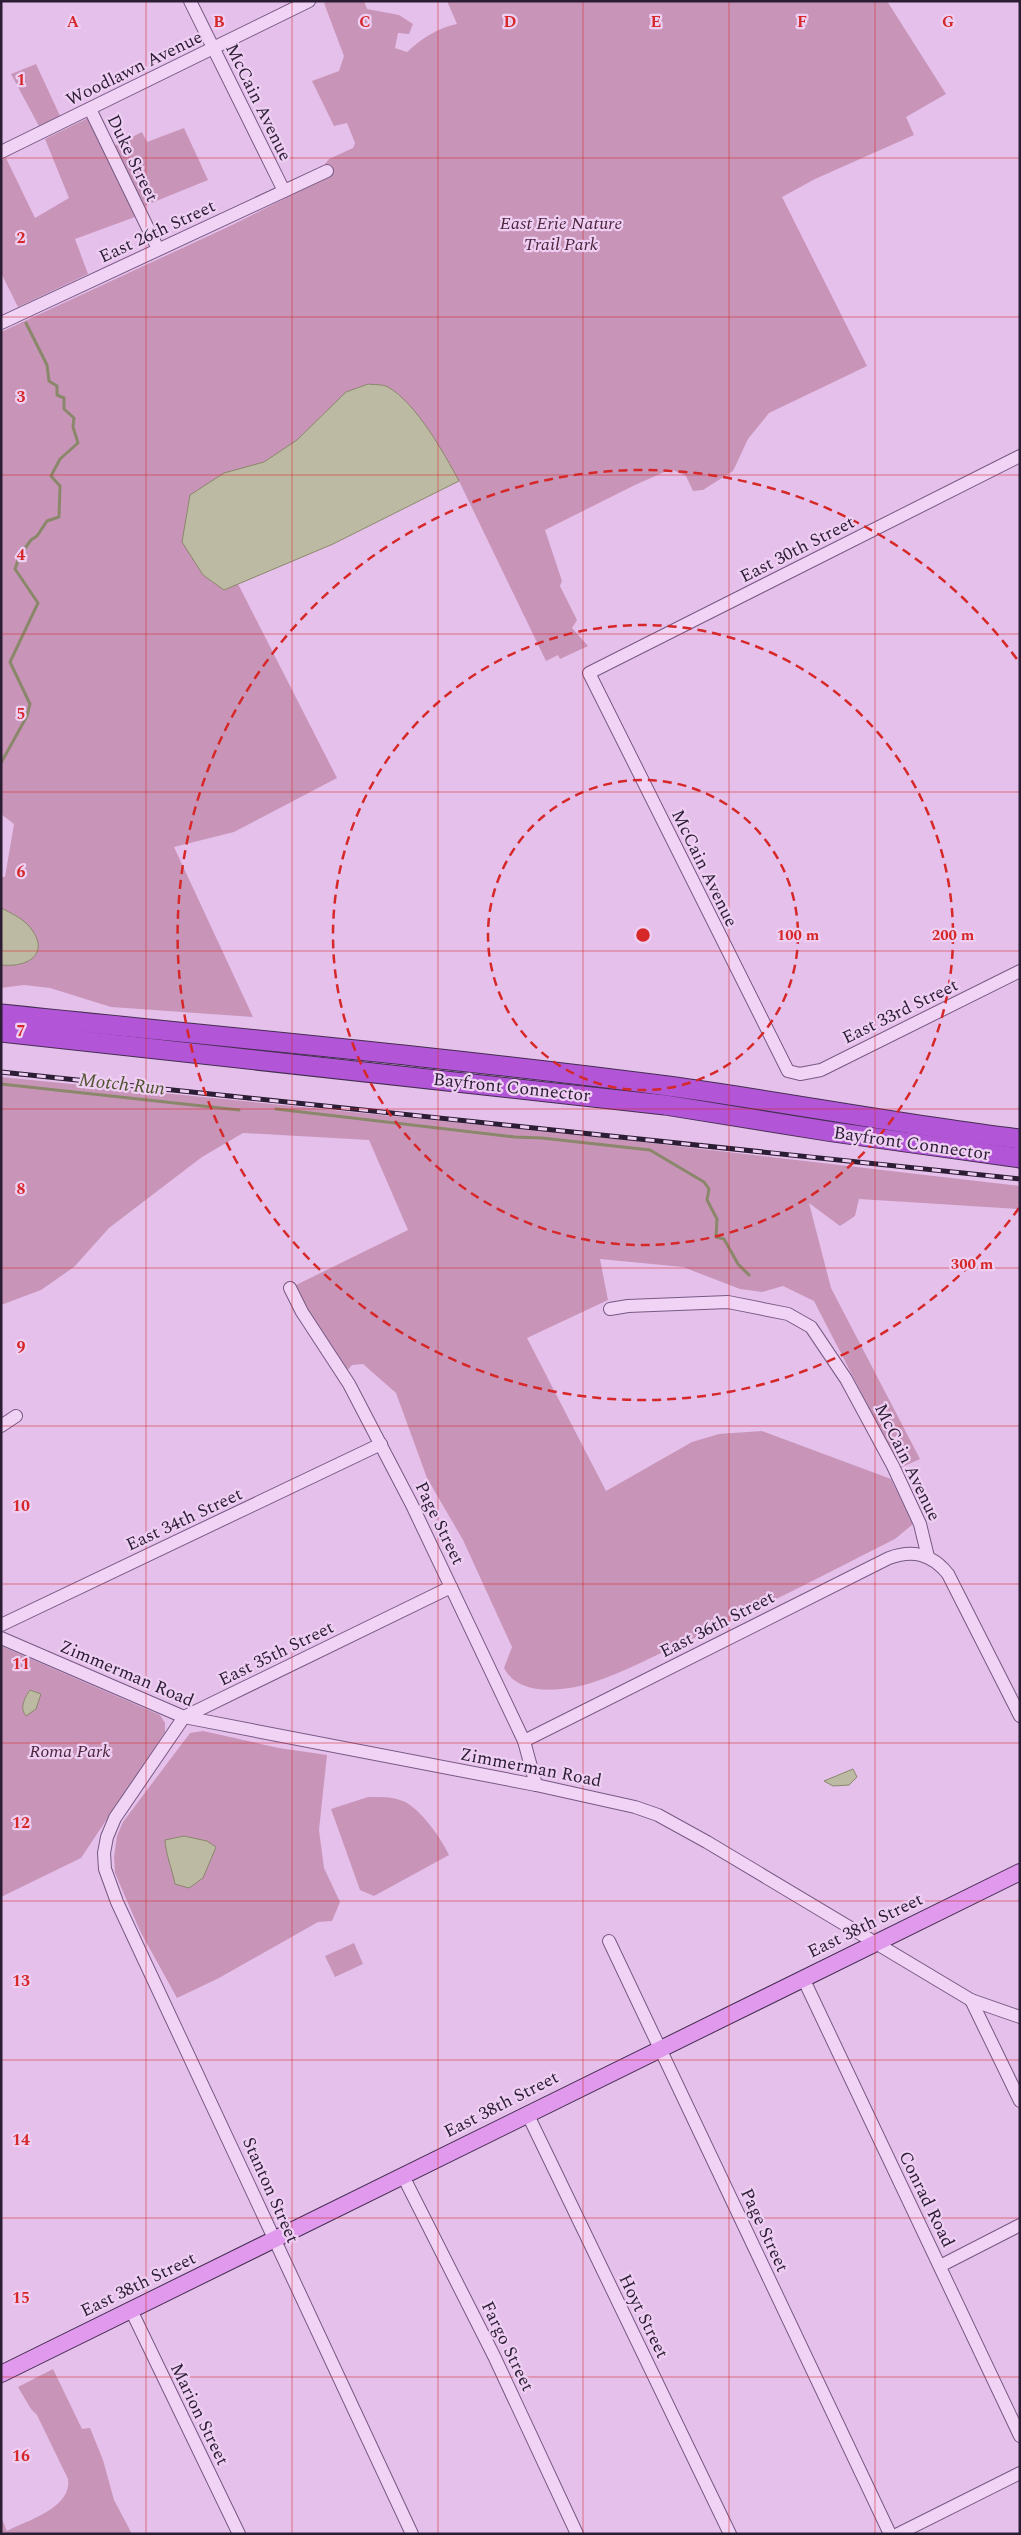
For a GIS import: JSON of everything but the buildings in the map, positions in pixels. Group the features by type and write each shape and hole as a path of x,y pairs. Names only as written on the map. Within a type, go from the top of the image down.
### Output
{"highway":[{"name":"Bayfront Connector","path":"1,1014 359,1050 669,1086 903,1124 1020,1139"},
{"name":"Bayfront Connector","path":"1,1032 665,1104 843,1134 1020,1158"}],"main road":[{"name":"East 38th Street","path":"1,2374 404,2176 527,2113 1020,1872"}],"street":[{"name":"McCain Avenue","path":"190,1 284,191"},
{"name":"Woodlawn Avenue","path":"1,152 309,1"},
{"name":"Duke Street","path":"90,109 158,249"},
{"name":"East 26th Street","path":"1,323 327,171"},
{"name":"East 30th Street","path":"589,673 1020,456"},
{"name":"McCain Avenue","path":"589,673 784,1065 794,1074"},
{"name":"East 33rd Street","path":"794,1074 811,1073 821,1070 1020,971"},
{"name":"Page Street","path":"290,1288 302,1312 349,1384 381,1444 524,1741 536,1785"},
{"name":"McCain Avenue","path":"610,1309 628,1306 714,1302 745,1304 788,1314 811,1327 846,1379 893,1466 920,1524 928,1557"},
{"path":"1,1426 16,1416"},
{"name":"East 34th Street","path":"1,1625 381,1444"},
{"name":"East 36th Street","path":"524,1741 889,1558 906,1553 918,1553 928,1557"},
{"path":"928,1557 939,1563 948,1574 1020,1716"},
{"name":"East 35th Street","path":"104,1859 107,1837 116,1818 184,1718 451,1587"},
{"name":"Zimmerman Road","path":"1,1638 184,1718 602,1798 658,1816 707,1842 971,2000 1020,2017"},
{"name":"Stanton Street","path":"104,1859 107,1876 117,1902 412,2534"},
{"name":"Page Street","path":"609,1941 890,2534"},
{"name":"Conrad Road","path":"803,1978 1020,2436"},
{"path":"971,2000 1020,2101"},
{"name":"Hoyt Street","path":"527,2113 730,2534"},
{"name":"Fargo Street","path":"404,2176 494,2356 577,2534"},
{"path":"940,2266 1020,2225"},
{"name":"Marion Street","path":"131,2310 239,2534"},
{"path":"898,2534 1020,2474"}],"green space":[{"name":"East Erie Nature Trail Park","path":"328,1 364,1 367,9 399,15 413,24 409,34 398,33 395,48 407,52 430,35 443,28 457,24 447,1 887,1 946,94 906,117 914,135 815,179 782,197 867,366 769,413 748,439 733,471 703,490 693,491 686,476 671,469 545,530 562,581 560,586 577,620 572,628 588,646 560,659 558,655 546,661 459,481 238,584 337,778 234,832 174,847 253,1017 111,1007 50,988 24,985 1,988 1,877 5,877 14,824 1,814 1,332 232,225 329,176 325,164 329,159 353,148 355,143 347,123 334,126 312,81 339,71 344,56 324,3"},
{"path":"36,64 61,118 40,128 11,74"},
{"path":"88,118 135,217 75,239 88,274 18,307 1,273 1,160 6,158 35,218 69,198 45,139"},
{"path":"184,128 208,180 144,206 114,146 142,132 147,142"},
{"path":"1,1077 574,1134 1020,1186 1020,1209 859,1199 855,1216 840,1226 809,1203 831,1288 920,1459 900,1468 814,1301 783,1286 762,1292 740,1289 683,1267 600,1259 608,1300 527,1338 606,1491 692,1442 719,1434 762,1431 891,1479 913,1524 895,1539 758,1608 634,1666 583,1685 544,1690 521,1684 511,1678 504,1668 512,1647 463,1540 427,1478 396,1393 363,1364 352,1365 346,1372 317,1330 294,1286 408,1230 369,1140 243,1133 202,1157 109,1228 74,1267 41,1290 1,1305"},
{"name":"Roma Park","path":"1,1646 160,1715 165,1723 165,1732 81,1858 1,1897"},
{"path":"203,1731 279,1748 327,1755 319,1830 324,1868 340,1902 332,1921 318,1922 219,1978 177,1998 140,1931 115,1873 114,1857 117,1836 123,1822 190,1733"},
{"path":"368,1797 394,1798 410,1805 429,1824 449,1855 374,1896 360,1890 331,1809"},
{"path":"354,1943 363,1964 335,1977 325,1956"},
{"path":"53,2369 82,2429 90,2428 103,2460 114,2500 132,2534 1,2534 1,2517 7,2531 47,2512 63,2498 67,2489 68,2479 37,2415 31,2409 18,2387"}],"shaded area":[{"path":"368,384 388,387 409,404 446,457 459,481 333,544 224,590 203,575 182,542 190,495 224,473 264,462 297,440 346,392"},
{"path":"1,908 22,920 35,935 38,950 29,961 21,964 1,965"},
{"path":"30,1690 41,1694 36,1709 26,1716 23,1706"},
{"path":"853,1769 857,1777 849,1785 833,1786 824,1781"},
{"path":"184,1836 207,1841 216,1847 203,1878 189,1888 175,1884 165,1840"}],"waterway":[{"path":"1,763 27,716 30,704 10,662 38,603 15,569 20,555 47,521 59,517 60,486 51,476 60,459 78,443 73,427 74,418 64,409 64,398 57,395 57,386 49,381 47,365 26,323"},
{"name":"Motch Run","path":"1,1084 239,1110"},
{"path":"276,1109 515,1137 542,1138 650,1150 704,1182 709,1189 707,1200 717,1219 716,1237 724,1239 738,1264 749,1275"}],"railway":[{"path":"1,1072 1020,1179"}]}
